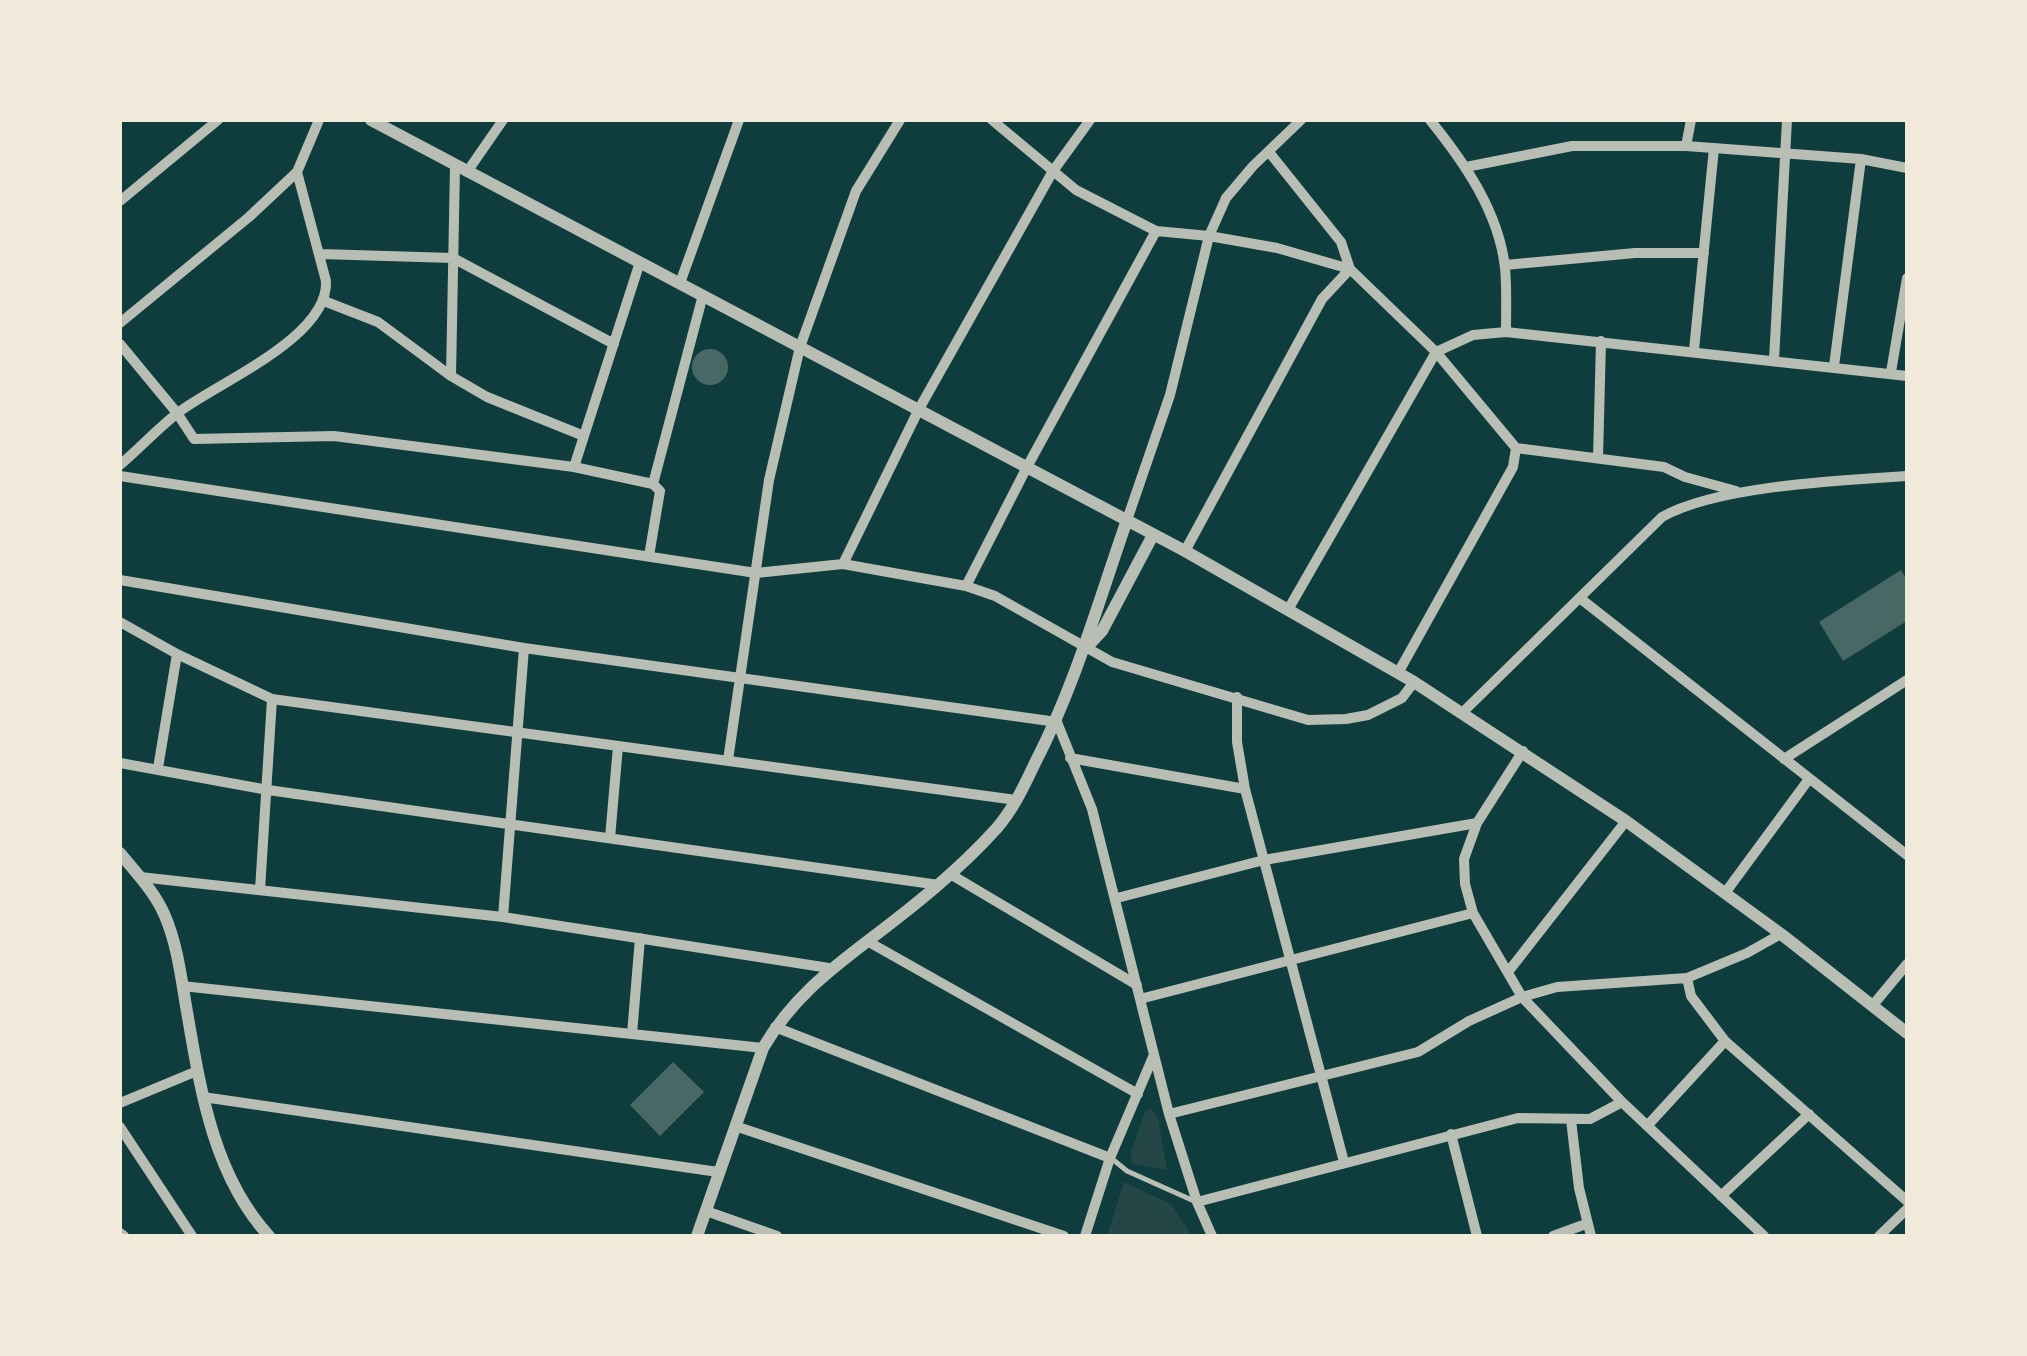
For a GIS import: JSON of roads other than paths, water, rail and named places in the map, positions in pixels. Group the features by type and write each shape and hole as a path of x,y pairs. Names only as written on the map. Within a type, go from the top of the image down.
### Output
{"street":[{"path":"120,201 218,120"},
{"path":"120,323 249,217 297,172 319,120"},
{"path":"371,120 1185,551 1414,682 1626,820 1907,1032"},
{"path":"451,376 453,258 461,169 504,120"},
{"path":"680,282 739,120"},
{"path":"728,760 769,480 800,348 856,191 898,124 885,120"},
{"path":"992,120 1053,171 1102,205 1156,231 1277,248 1350,269 1436,352 1516,448 1664,466 1685,477 1741,493"},
{"path":"843,564 919,409 1053,171 1090,120"},
{"path":"697,1236 763,1048 775,1027 799,996 830,968 950,874 998,826 1016,800 1057,722 1086,648 1096,607 1170,395 1209,236 1226,198 1301,120"},
{"path":"1430,120 1466,166 1493,220 1505,265 1506,332"},
{"path":"1686,146 1691,120"},
{"path":"1774,360 1787,120"},
{"path":"1466,166 1572,146 1686,146 1861,160 1907,168"},
{"path":"1694,350 1714,148"},
{"path":"1269,152 1342,242 1350,269"},
{"path":"1834,366 1861,160"},
{"path":"120,465 178,414 308,325 324,301 326,281 297,172"},
{"path":"966,586 1156,231"},
{"path":"1505,265 1635,253 1704,252"},
{"path":"320,254 453,258 614,344"},
{"path":"574,467 640,262"},
{"path":"1185,551 1322,298 1350,269"},
{"path":"1890,372 1907,278"},
{"path":"653,484 703,294"},
{"path":"324,301 378,322 451,376 487,397 584,436"},
{"path":"1289,608 1436,352 1473,335 1506,332 1907,376"},
{"path":"1598,458 1601,342"},
{"path":"120,344 194,439 334,436 574,467 653,484 660,491 649,556"},
{"path":"1398,673 1513,467 1516,448"},
{"path":"120,476 756,573 843,564 966,586 995,596 1112,662 1308,720 1346,719 1385,708 1402,698 1414,682"},
{"path":"1462,713 1662,517 1678,508 1741,493 1907,476"},
{"path":"1086,648 1102,631 1153,535"},
{"path":"120,580 524,648 1057,722"},
{"path":"1581,599 1907,856"},
{"path":"120,622 272,699 1016,800"},
{"path":"502,917 524,648"},
{"path":"158,768 177,654"},
{"path":"1784,759 1907,680"},
{"path":"1238,697 1237,742 1246,789 1344,1162"},
{"path":"260,890 272,699"},
{"path":"1057,722 1092,810 1169,1114 1212,1236"},
{"path":"610,838 618,746"},
{"path":"1523,750 1477,823 1464,859 1465,884 1474,913 1522,997 1622,1102 1764,1236"},
{"path":"1070,758 1246,789"},
{"path":"120,763 268,790 938,885"},
{"path":"1725,893 1810,779"},
{"path":"1508,972 1626,820"},
{"path":"1117,898 1264,860 1477,823"},
{"path":"120,853 164,914 175,944 202,1097 215,1141 232,1182 269,1236"},
{"path":"950,874 1138,986"},
{"path":"140,877 502,917 830,968"},
{"path":"1140,998 1474,913"},
{"path":"1169,1114 1418,1052 1470,1021 1522,997 1557,987 1686,978 1748,953 1781,934"},
{"path":"632,1034 640,938"},
{"path":"868,942 1138,1094"},
{"path":"1873,1005 1907,964"},
{"path":"1686,978 1691,996 1724,1040 1907,1201"},
{"path":"182,986 763,1048"},
{"path":"775,1027 1110,1158"},
{"path":"1647,1126 1724,1040"},
{"path":"1085,1236 1110,1158 1153,1057"},
{"path":"120,1103 197,1070"},
{"path":"202,1097 718,1172"},
{"path":"1197,1202 1518,1118 1590,1119 1622,1102"},
{"path":"1722,1196 1809,1114"},
{"path":"1571,1120 1572,1147 1591,1236"},
{"path":"736,1126 1064,1236"},
{"path":"120,1127 193,1236"},
{"path":"1451,1134 1477,1236"},
{"path":"1878,1236 1907,1209"},
{"path":"706,1211 778,1236"},
{"path":"1553,1236 1586,1224"}],"lane":[{"path":"1110,1158 1127,1171 1197,1202"}]}
